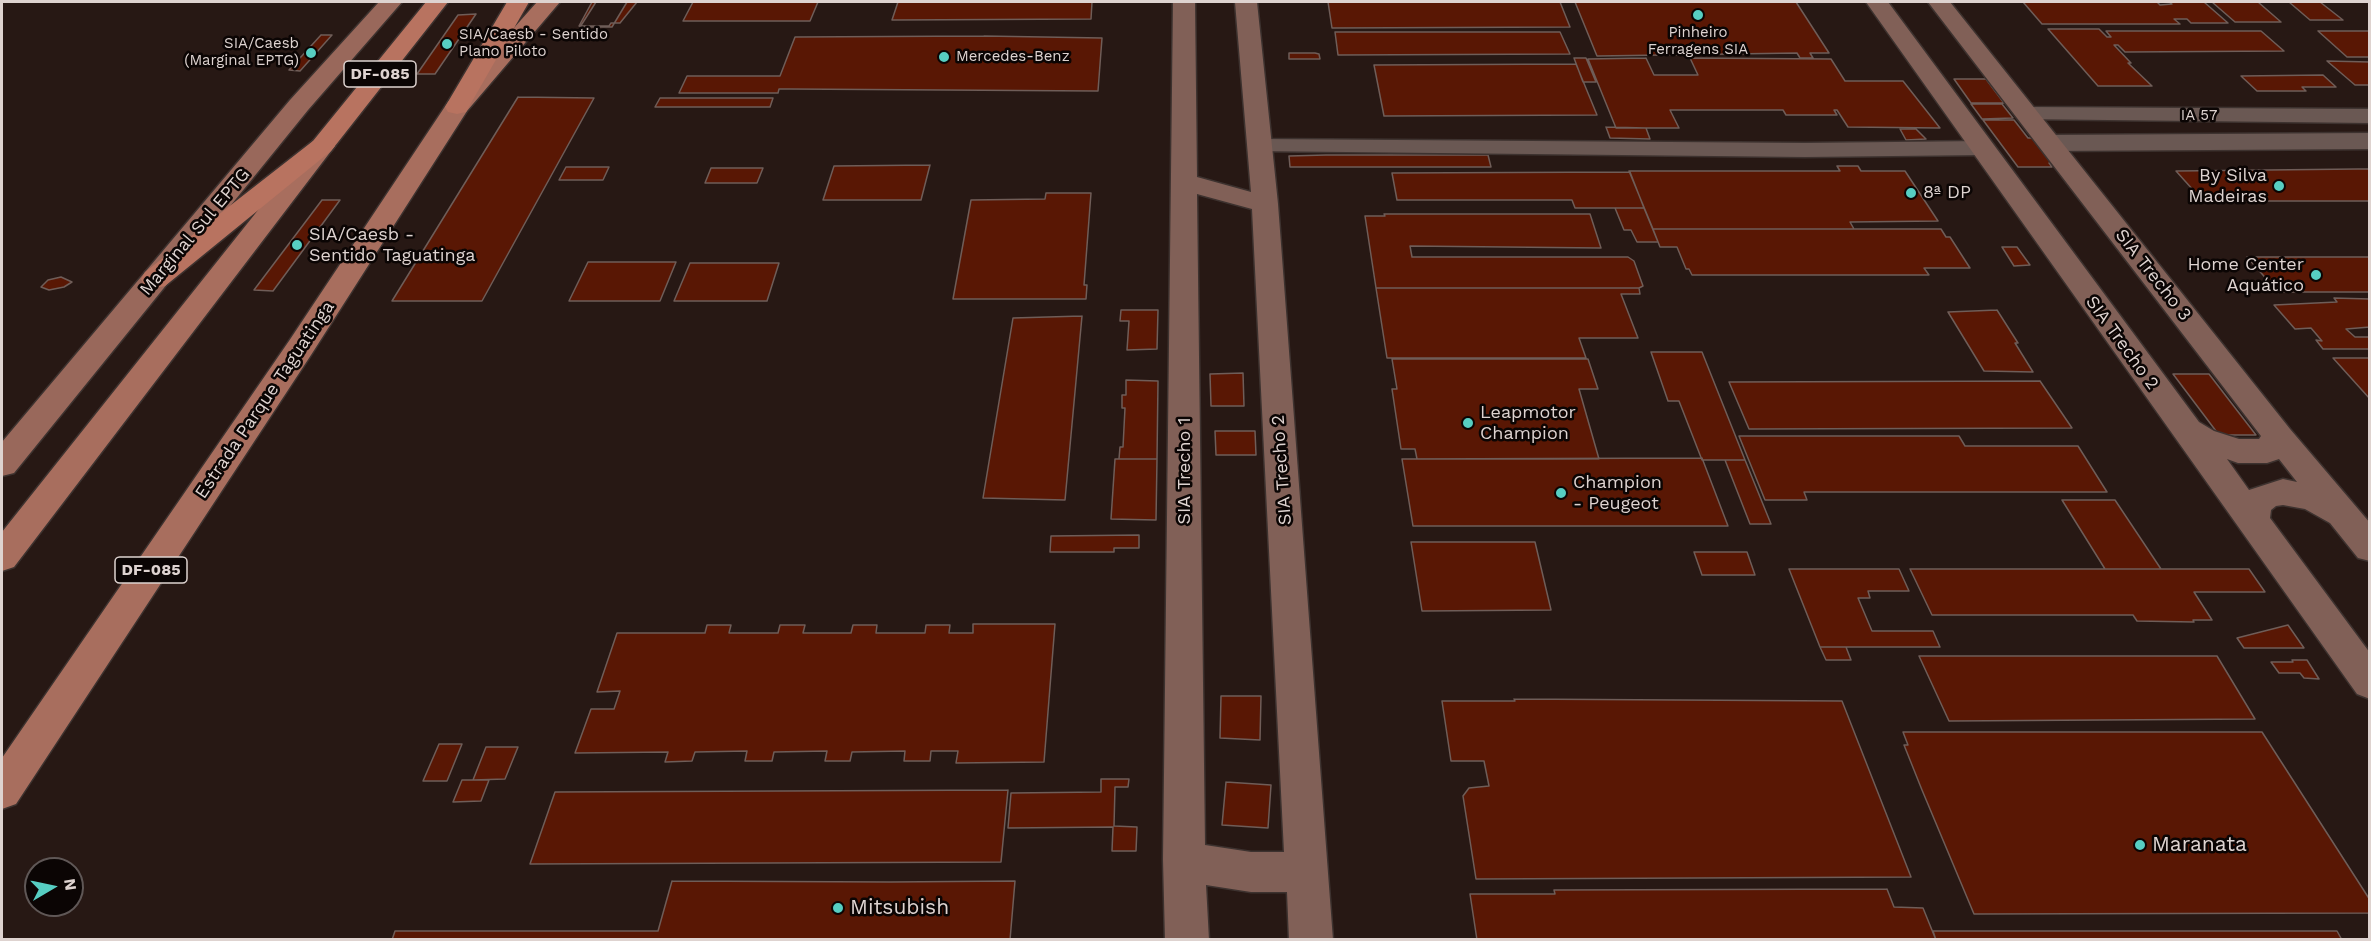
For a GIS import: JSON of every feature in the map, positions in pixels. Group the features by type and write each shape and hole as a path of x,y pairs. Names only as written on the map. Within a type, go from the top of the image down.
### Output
{"highway":[{"name":"DF-085","path":"2,557 437,2"},
{"name":"Estrada Parque Taguatinga","path":"2,791 300,348 457,107 518,2"},
{"path":"457,107 549,2"},
{"path":"155,279 322,146"}],"main road":[{"name":"Marginal Sul EPTG","path":"2,464 299,105 391,2"},
{"name":"SIA Trecho 1","path":"1184,2 1184,859 1187,939"},
{"name":"SIA Trecho 2","path":"1246,2 1261,146 1311,939"},
{"name":"SIA Trecho 2","path":"1877,2 2181,426 2370,683"},
{"name":"SIA Trecho 3","path":"1939,2 2279,437 2370,548"},
{"path":"1185,182 1265,204"},
{"path":"2181,426 2203,439 2238,451 2267,451 2279,437"},
{"path":"2252,521 2255,503 2266,496 2283,492 2314,498 2345,517"},
{"path":"1184,859 1220,868 1251,872 1284,872 1307,867"}],"street":[{"name":"IA 57","path":"2028,114 2370,116"},
{"path":"2187,116 2210,142"},
{"name":"IA 57","path":"2050,143 2370,141"},
{"path":"1261,146 1805,150 1983,148"}],"building":[{"path":"592,2 637,2 620,23 611,23 609,26 579,26"},
{"path":"596,2 627,2 612,27 580,27"},
{"path":"693,2 818,2 810,21 683,21"},
{"path":"898,2 1092,2 1091,19 892,20"},
{"path":"1328,2 1560,2 1570,27 1332,28"},
{"path":"1575,2 1796,2 1829,53 1810,53 1813,58 1800,58 1797,53 1597,56"},
{"path":"2023,2 2157,2 2160,5 2172,4 2169,2 2204,2 2228,23 2191,23 2187,19 2174,19 2180,24 2042,24"},
{"path":"2212,2 2258,2 2281,22 2235,22"},
{"path":"2289,2 2320,2 2343,20 2310,20"},
{"name":"SIA/Caesb - Sentido Plano Piloto","path":"476,14 435,74 417,74 458,15"},
{"path":"2048,29 2099,29 2107,37 2111,37 2106,31 2261,31 2284,51 2125,52 2118,45 2114,45 2131,63 2128,63 2152,86 2098,86"},
{"path":"2318,31 2370,31 2370,57 2347,57"},
{"path":"1335,32 1560,32 1570,54 1338,55"},
{"name":"SIA/Caesb (Marginal EPTG)","path":"321,35 332,35 300,71 289,70"},
{"name":"Mercedes-Benz","path":"795,37 1102,38 1098,91 779,89 778,93 679,93 687,76 780,76"},
{"path":"1289,53 1315,53 1319,54 1320,59 1289,59"},
{"path":"1574,58 1586,58 1596,82 1583,82"},
{"path":"1646,58 1654,75 1698,75 1690,58 1831,59 1845,81 1903,81 1940,128 1848,127 1837,110 1834,110 1837,115 1786,115 1783,110 1670,110 1679,128 1616,128 1588,59"},
{"path":"2327,61 2370,62 2370,85 2355,85"},
{"path":"1576,64 1597,115 1384,116 1374,65"},
{"path":"2323,75 2336,87 2302,87 2306,91 2257,91 2241,76"},
{"path":"1954,79 1986,79 2004,103 1971,103"},
{"path":"518,97 594,98 482,301 392,301"},
{"path":"660,98 773,98 770,107 655,107"},
{"path":"1971,104 2002,104 2013,118 1982,119"},
{"path":"1983,120 2014,120 2028,138 2033,138 2052,163 2049,163 2052,167 2018,167"},
{"path":"1606,127 1646,128 1650,139 1610,138"},
{"path":"1900,129 1916,129 1926,139 1906,140"},
{"path":"1488,155 1491,167 1290,167 1289,156"},
{"path":"930,165 921,200 823,200 834,166"},
{"path":"1837,166 1858,166 1861,171 1905,171 1938,221 1850,222 1854,229 1653,229 1629,171 1840,171"},
{"path":"566,167 609,167 603,180 559,180"},
{"path":"711,168 763,168 757,183 705,183"},
{"name":"By Silva Madeiras","path":"2370,169 2370,201 2203,201 2176,171"},
{"path":"1630,172 1644,208 1575,208 1572,200 1397,200 1392,173"},
{"path":"1046,193 1091,193 1084,285 1087,285 1086,299 953,299 971,200 1045,199"},
{"name":"SIA/Caesb - Sentido Taguatinga","path":"322,200 340,200 273,291 254,290"},
{"path":"1615,208 1644,208 1658,242 1637,242 1631,230 1624,230"},
{"path":"1384,214 1590,214 1601,248 1410,246 1412,257 1628,257 1634,261 1643,286 1639,288 1376,288 1365,216 1385,216"},
{"path":"1653,229 1941,229 1946,237 1950,237 1970,268 1924,268 1929,275 1692,275 1689,269 1686,269 1677,247 1660,247"},
{"path":"2002,247 2017,247 2030,265 2014,266"},
{"name":"Home Center Aquático","path":"2247,257 2370,257 2370,292 2278,292"},
{"path":"588,262 676,262 660,301 569,301"},
{"path":"690,263 779,263 767,301 674,301"},
{"path":"61,277 72,282 64,287 49,290 41,287 48,280"},
{"path":"1376,288 1639,288 1640,294 1621,294 1638,338 1579,338 1586,358 1387,358"},
{"path":"2334,298 2370,299 2370,327 2346,329 2355,337 2370,337 2370,349 2323,349 2316,340 2322,341 2311,328 2295,329 2274,305 2337,302"},
{"path":"1121,310 1158,310 1157,349 1127,350 1129,321 1120,321"},
{"path":"1997,310 2033,372 1984,371 1948,312"},
{"path":"1082,316 1065,500 983,498 1013,318"},
{"path":"1651,352 1702,352 1745,460 1702,460 1679,401 1668,401"},
{"path":"2333,358 2370,358 2370,399"},
{"path":"1392,359 1588,359 1598,389 1579,389 1599,459 1417,459 1415,449 1401,449 1392,389 1397,389"},
{"path":"1243,373 1244,406 1211,406 1210,374"},
{"path":"2173,374 2209,374 2256,435 2219,435"},
{"path":"1126,380 1158,381 1157,459 1119,459 1120,447 1123,447 1125,408 1122,408 1122,395 1126,395"},
{"path":"2040,381 2072,428 1749,429 1729,382"},
{"path":"1215,431 1255,431 1256,455 1216,455"},
{"path":"1739,436 1959,436 1965,446 2078,446 2107,492 1804,492 1807,500 1765,500"},
{"name":"Champion - Peugeot","path":"1702,458 1728,526 1413,526 1402,459"},
{"path":"1115,459 1157,459 1156,520 1111,519"},
{"path":"1725,460 1745,460 1771,524 1750,524"},
{"path":"2062,500 2115,500 2161,569 2105,569"},
{"path":"1139,535 1139,548 1114,548 1114,552 1050,552 1051,536"},
{"path":"1411,542 1535,542 1551,610 1422,611"},
{"path":"1694,552 1747,552 1755,575 1702,575"},
{"path":"1789,569 1899,569 1909,591 1868,591 1870,598 1858,598 1872,631 1933,631 1940,647 1820,647"},
{"path":"1910,569 2249,569 2265,592 2194,592 2212,620 2193,620 2194,622 2137,621 2133,615 1932,615"},
{"path":"973,624 1055,624 1044,762 956,763 958,751 931,751 930,761 904,761 905,751 852,752 850,761 825,761 827,751 774,752 772,761 745,761 747,751 695,752 692,761 665,762 668,752 575,753 591,709 614,709 620,691 597,692 617,633 705,633 707,625 731,625 729,633 778,633 780,625 805,625 803,633 851,633 853,625 877,625 876,633 925,633 926,625 950,625 949,633 973,633"},
{"path":"2288,625 2304,648 2244,648 2237,638"},
{"path":"1820,647 1846,647 1851,660 1826,660"},
{"path":"1919,656 2217,656 2255,719 1949,721"},
{"path":"2292,660 2307,660 2319,679 2304,678 2300,673 2279,673 2271,662 2293,662"},
{"path":"1221,696 1261,696 1260,740 1220,738"},
{"path":"1514,699 1842,701 1911,877 1476,879 1463,796 1469,788 1489,786 1484,761 1451,761 1442,701 1515,701"},
{"name":"Maranata","path":"1903,732 2262,732 2370,900 2370,913 1974,914 1904,745 1908,745"},
{"path":"439,744 462,744 447,781 423,781"},
{"path":"486,747 518,747 505,779 473,780"},
{"path":"1101,779 1129,779 1128,787 1115,787 1114,826 1137,827 1136,851 1112,851 1113,827 1008,828 1011,793 1101,792"},
{"path":"462,780 489,780 481,801 453,802"},
{"path":"1226,782 1271,785 1268,828 1222,825"},
{"path":"1008,790 1001,862 530,864 555,792"},
{"name":"Mitsubish","path":"672,881 1015,881 1010,940 392,940 395,931 658,931"},
{"path":"1887,889 1894,907 1923,908 1936,940 1477,940 1470,894 1555,894 1554,890"},
{"path":"1933,931 2337,931 2342,940 1936,940"}],"place":[{"name":"Pinheiro Ferragens SIA","path":"1698,15"},
{"name":"SIA/Caesb - Sentido Plano Piloto","path":"447,44"},
{"name":"SIA/Caesb (Marginal EPTG)","path":"311,53"},
{"name":"Mercedes-Benz","path":"944,57"},
{"name":"By Silva Madeiras","path":"2279,186"},
{"name":"8ª DP","path":"1911,193"},
{"name":"SIA/Caesb - Sentido Taguatinga","path":"297,245"},
{"name":"Home Center Aquático","path":"2316,275"},
{"name":"Leapmotor Champion","path":"1468,423"},
{"name":"Champion - Peugeot","path":"1561,493"},
{"name":"Maranata","path":"2140,845"},
{"name":"Mitsubish","path":"838,908"}]}
